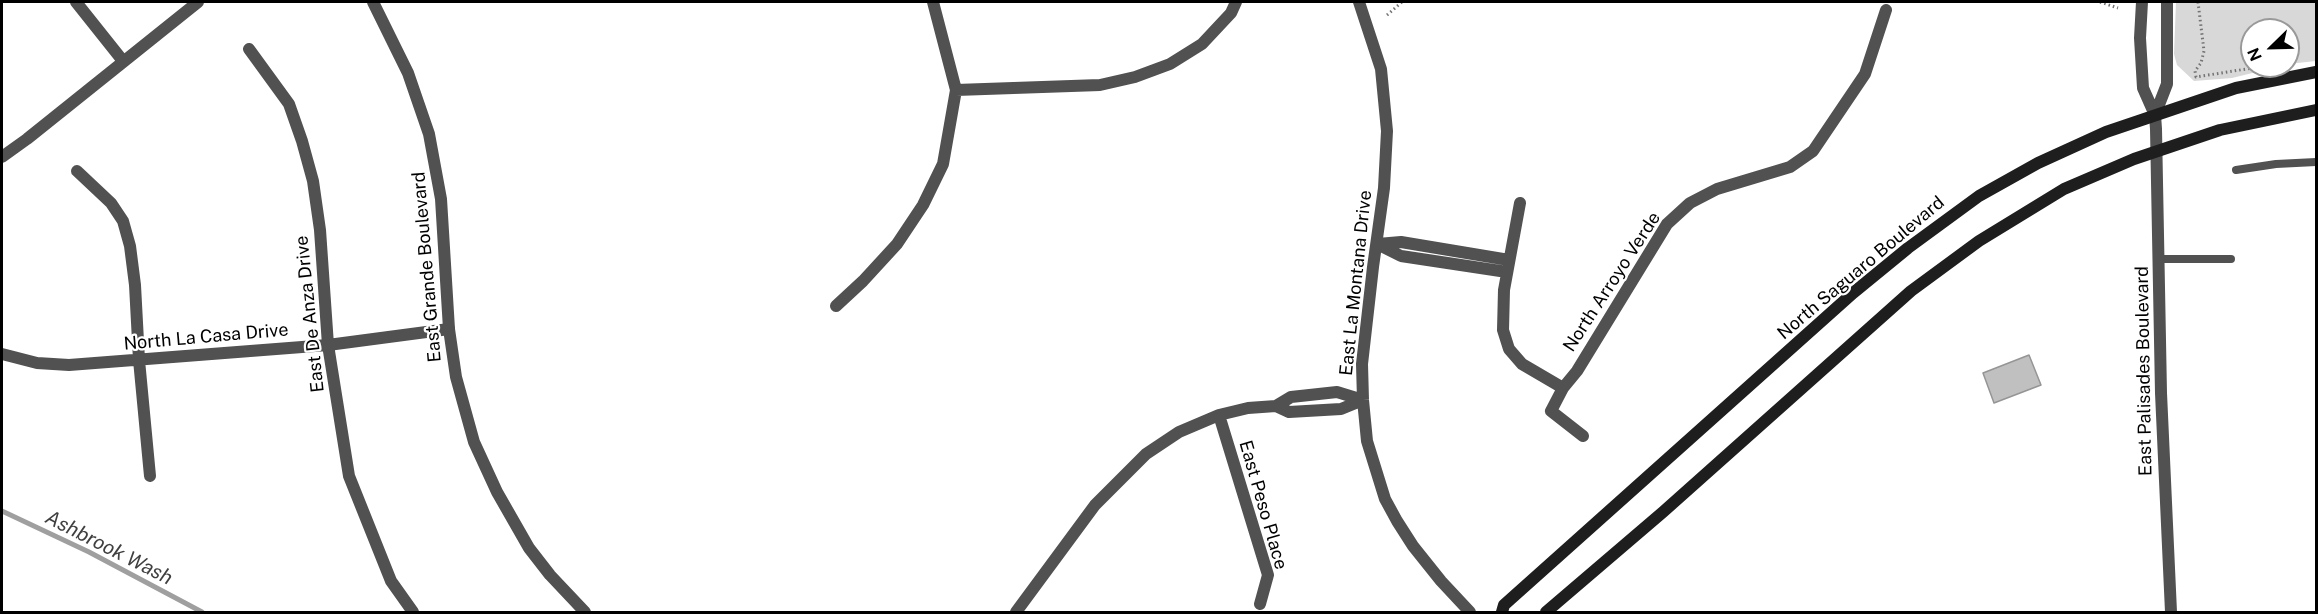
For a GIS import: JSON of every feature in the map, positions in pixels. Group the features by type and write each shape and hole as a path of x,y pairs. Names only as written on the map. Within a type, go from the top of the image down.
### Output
{"main road":[{"name":"North Saguaro Boulevard","path":"1502,612 1504,605 1853,293 1965,206 2012,177 2074,145 2236,88 2316,72"},
{"path":"1546,612 1655,519 1911,291 1979,241 2033,206 2106,170 2220,130 2316,110"}],"street":[{"path":"76,2 123,61"},
{"path":"2,157 198,2"},
{"name":"East Grande Boulevard","path":"373,2 408,73 429,134 441,199 449,329 456,377 474,442 488,475 529,548 550,575 585,612"},
{"path":"836,306 897,244 923,205 943,164 956,90 933,2"},
{"path":"956,90 1100,85 1135,77 1170,64 1202,44 1231,13 1236,2"},
{"name":"East La Montana Drive","path":"1359,2 1381,69 1387,131 1384,188 1362,364 1367,441 1385,499 1413,546 1470,612"},
{"path":"2142,2 2140,38 2142,88 2155,115"},
{"path":"2155,115 2167,84 2167,2"},
{"name":"North Arroyo Verde","path":"1583,436 1551,411 1563,388 1577,371 1666,224 1690,203 1717,189 1790,167 1813,151 1865,74 1886,10"},
{"name":"East De Anza Drive","path":"249,49 289,104 302,141 313,181 320,230 328,345 349,476 391,580 413,612"},
{"name":"East Palisades Boulevard","path":"2155,115 2160,259 2161,393 2170,612"},
{"path":"77,171 111,203 123,221 130,246 150,476"},
{"path":"1520,203 1504,290 1503,330 1509,349 1522,364 1563,388"},
{"path":"1377,244 1401,256 1508,266"},
{"name":"North La Casa Drive","path":"2,354 37,363 69,365 328,345 449,329"},
{"path":"1016,612 1095,506 1146,454 1179,432 1219,415 1248,408 1276,406 1291,397 1337,392 1363,400"},
{"name":"East Peso Place","path":"1219,415 1268,575 1260,604"}],"lane":[{"path":"2236,170 2276,164 2316,162"},
{"path":"2160,259 2230,259"}],"path":[{"path":"1387,15 1402,2"},
{"path":"2100,2 2118,8"},
{"path":"2198,2 2204,51 2201,63 2195,71 2196,77 2240,70"}],"shaded area":[{"path":"2176,2 2316,2 2316,61 2300,63 2300,18 2240,18 2240,76 2194,81 2177,65 2174,54"}],"building":[{"path":"2029,355 2041,385 1994,403 1983,373"}],"waterway":[{"name":"Ashbrook Wash","path":"2,511 89,552 202,612"}]}
